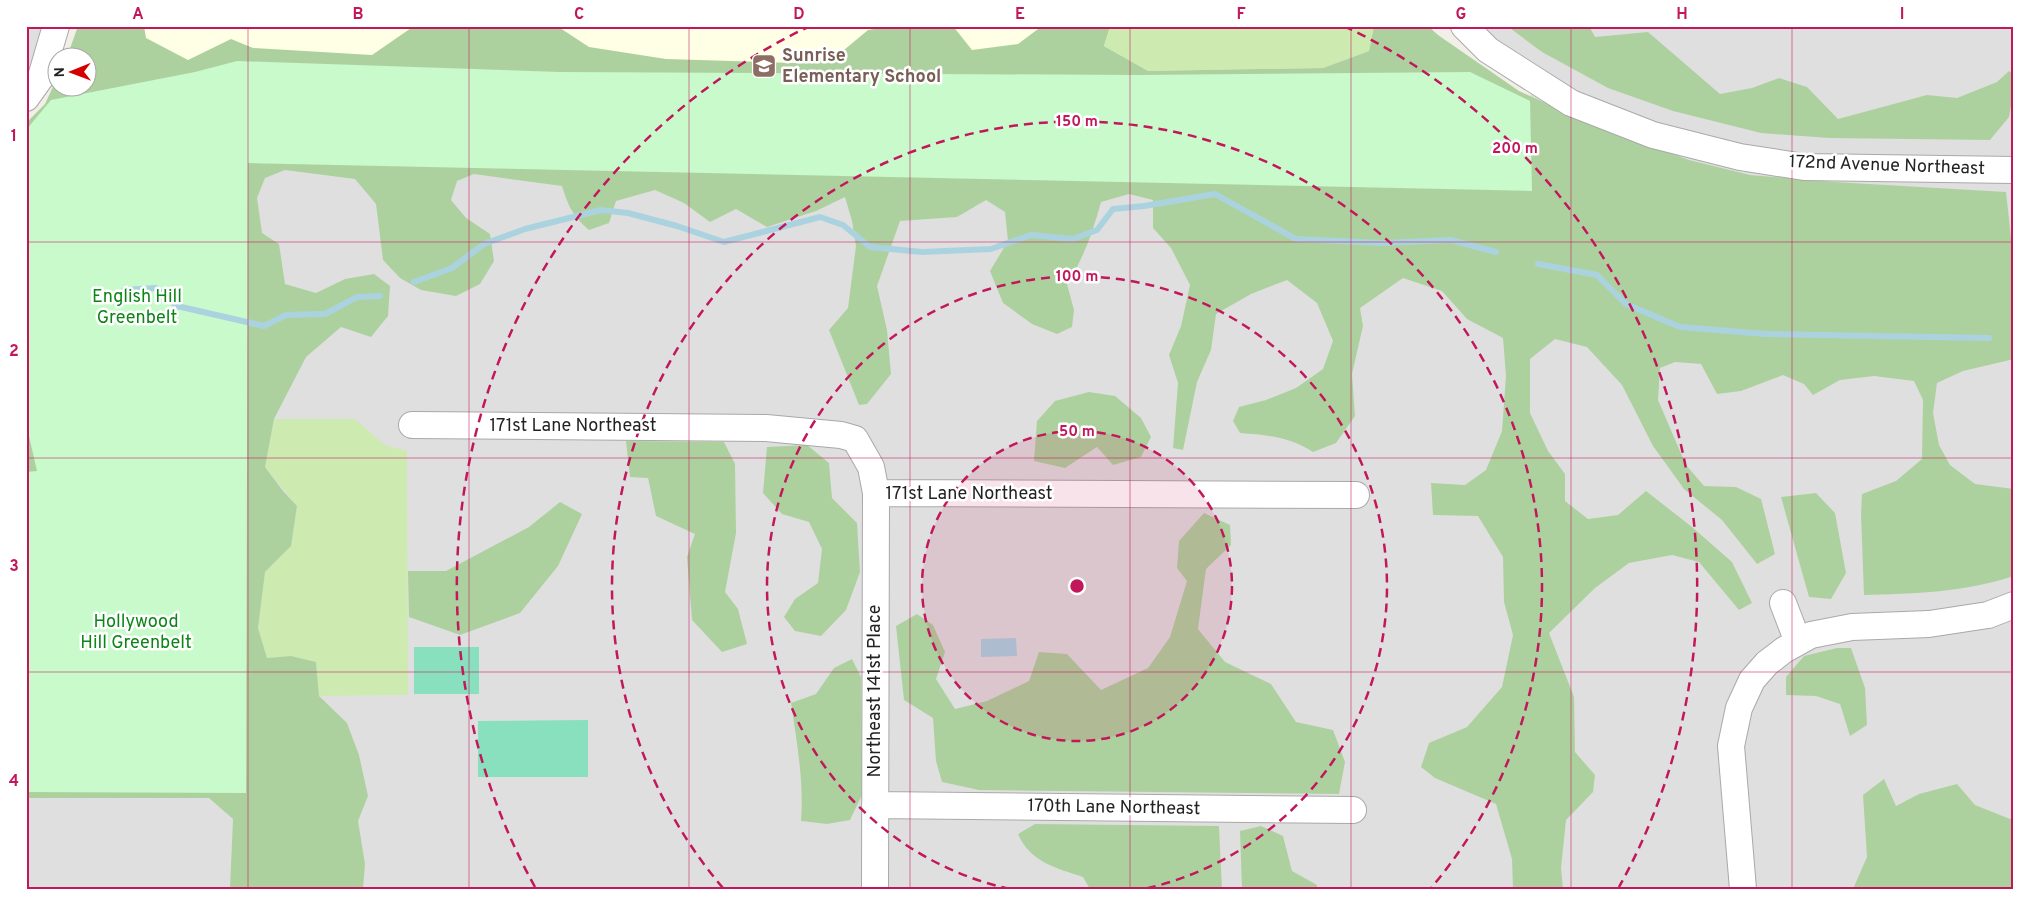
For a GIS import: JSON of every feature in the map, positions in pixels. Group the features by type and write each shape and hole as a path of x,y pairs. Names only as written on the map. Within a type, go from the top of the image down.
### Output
{"street":[{"path":"26,98 40,77 56,26"},
{"name":"172nd Avenue Northeast","path":"1464,26 1488,50 1571,103 1653,135 1740,157 1804,167 2014,170"},
{"name":"171st Lane Northeast","path":"412,426 766,428 841,435 855,439 871,467 876,493 1356,495"},
{"name":"Northeast 141st Place","path":"875,889 876,493"},
{"path":"1783,603 1798,642"},
{"path":"1743,889 1731,746 1739,708 1752,680 1767,663 1811,635 1852,626 1929,624 1988,615 2014,604"},
{"name":"170th Lane Northeast","path":"875,806 1353,810"}],"shaded area":[{"path":"26,26 56,26 26,98"},
{"name":"Sunrise Elementary School","path":"89,26 1095,26 1138,75 51,100 57,98 98,98 98,48 89,48"},
{"path":"1464,26 2014,26 2014,889 26,889 26,792 248,163 1532,190 1530,71"}],"green space":[{"name":"Hollywood Hill Greenbelt","path":"78,26 144,26 146,38 188,60 231,39 253,48 372,55 414,26 557,26 589,47 666,59 794,63 838,55 868,30 891,26 953,26 972,50 1018,44 1038,29 1038,26 1110,26 1104,46 1148,71 1323,68 1369,51 1374,26 1428,26 1438,35 1519,91 1585,121 1689,160 1750,175 2006,192 2014,266 2014,359 1963,371 1937,383 1933,413 1939,445 1950,465 1975,484 2014,489 2014,576 1959,589 1921,593 1864,595 1862,494 1896,481 1922,459 1923,400 1914,381 1874,376 1840,380 1813,395 1804,384 1783,375 1741,391 1717,394 1701,364 1675,362 1660,368 1658,400 1686,465 1704,486 1736,487 1761,499 1775,554 1757,564 1722,520 1684,489 1653,446 1622,385 1587,347 1555,339 1530,359 1530,413 1548,451 1565,474 1565,501 1588,519 1618,515 1646,491 1692,527 1732,562 1752,603 1739,610 1699,562 1672,555 1629,563 1595,588 1549,633 1574,697 1575,752 1595,775 1593,792 1566,820 1561,868 1563,889 1513,889 1512,859 1496,804 1435,778 1421,767 1429,743 1467,727 1502,687 1513,635 1504,602 1503,557 1478,516 1433,515 1431,483 1465,485 1486,470 1502,431 1506,376 1503,338 1467,319 1442,291 1403,278 1360,308 1363,326 1352,374 1355,416 1336,443 1313,452 1287,440 1240,433 1233,421 1239,407 1266,400 1296,388 1323,369 1333,341 1317,303 1287,280 1251,294 1216,314 1211,350 1197,382 1183,450 1173,448 1178,383 1169,355 1181,326 1190,285 1171,248 1153,228 1153,200 1129,194 1101,202 1087,244 1067,284 1074,310 1072,327 1057,334 1032,324 1003,303 990,271 1008,241 1005,212 986,200 957,217 900,221 877,286 887,330 891,374 867,404 859,405 829,330 848,308 856,246 852,221 845,197 816,211 767,227 736,209 710,222 684,203 655,190 616,201 609,223 589,230 572,210 562,186 474,174 457,181 451,200 466,218 490,234 494,261 480,284 456,296 421,290 400,278 383,260 376,204 355,179 285,170 265,178 257,198 262,233 279,244 285,284 316,293 345,279 374,274 390,286 388,316 371,337 341,327 306,357 274,419 265,467 297,506 291,546 265,572 258,628 267,658 291,656 316,662 319,696 347,723 359,755 368,796 358,821 365,864 363,889 230,889 233,819 209,798 26,798 26,123 45,104 48,98 98,98 98,48 70,48"},
{"path":"1110,26 1374,26 1369,51 1323,68 1148,71 1104,46"},
{"path":"1507,26 1589,26 1595,37 1648,32 1720,94 1752,88 1779,78 1807,87 1838,119 1927,95 1957,98 1997,82 2009,71 2014,75 2014,90 2009,117 1990,140 1829,138 1761,133 1673,111 1608,88 1542,52"},
{"name":"English Hill Greenbelt","path":"237,61 560,72 1138,75 1470,72 1530,101 1532,191 248,163 246,793 26,792 26,472 37,471 26,423 26,130 51,100 61,98 98,98 98,91 195,72"},
{"path":"1089,392 1115,396 1141,418 1151,437 1141,457 1113,465 1097,447 1065,468 1034,461 1037,421 1055,401"},
{"path":"274,419 355,419 385,445 407,451 408,695 319,696 316,662 291,656 267,658 258,628 265,572 291,546 297,506 265,467"},
{"path":"626,441 724,442 735,464 736,533 725,592 738,609 747,644 722,652 692,620 687,557 695,534 656,516 648,478 630,477"},
{"path":"807,445 829,463 832,498 857,523 860,572 846,610 821,636 795,631 784,617 795,599 818,583 822,549 809,522 782,514 763,493 767,447"},
{"path":"1816,493 1835,513 1846,573 1831,599 1809,597 1781,497"},
{"path":"560,502 582,514 558,566 520,613 460,635 409,617 408,571 446,571 529,527"},
{"path":"1204,513 1230,525 1231,545 1206,569 1198,629 1225,662 1271,684 1296,722 1333,730 1345,762 1339,794 979,790 942,782 936,761 933,718 904,700 896,626 917,614 933,625 945,652 936,679 955,709 987,701 1029,681 1039,652 1067,654 1101,690 1148,668 1170,637 1187,581 1177,568 1179,541"},
{"path":"414,647 479,647 479,694 414,694"},
{"path":"1837,648 1851,648 1865,688 1867,725 1850,736 1840,704 1816,696 1786,695 1786,677 1804,656"},
{"path":"852,659 861,677 862,795 850,820 827,824 801,821 801,777 791,703 816,694 834,668"},
{"path":"588,720 588,777 478,777 478,721"},
{"path":"1884,779 1896,806 1919,794 1957,784 1975,805 2010,819 2014,815 2014,889 1853,889 1867,857 1863,795"},
{"path":"1035,824 1219,826 1222,889 1090,889 1083,877 1045,863 1023,844 1018,834"},
{"path":"1261,826 1283,836 1292,871 1317,885 1317,889 1242,889 1240,831"}],"water":[{"path":"1016,638 1017,656 981,657 981,639"}],"waterway":[{"path":"414,282 452,268 484,244 525,229 601,210 628,213 677,226 724,242 820,217 843,225 870,247 922,252 991,249 1031,235 1073,239 1097,230 1113,209 1144,206 1215,194 1296,239 1383,243 1451,240 1496,252"},
{"path":"1538,264 1597,275 1626,304 1680,327 1766,334 1989,338"},
{"path":"124,290 156,288 177,306 264,326 286,315 325,314 357,297 380,296"}],"place":[{"name":"Sunrise Elementary School","path":"764,66"}]}
